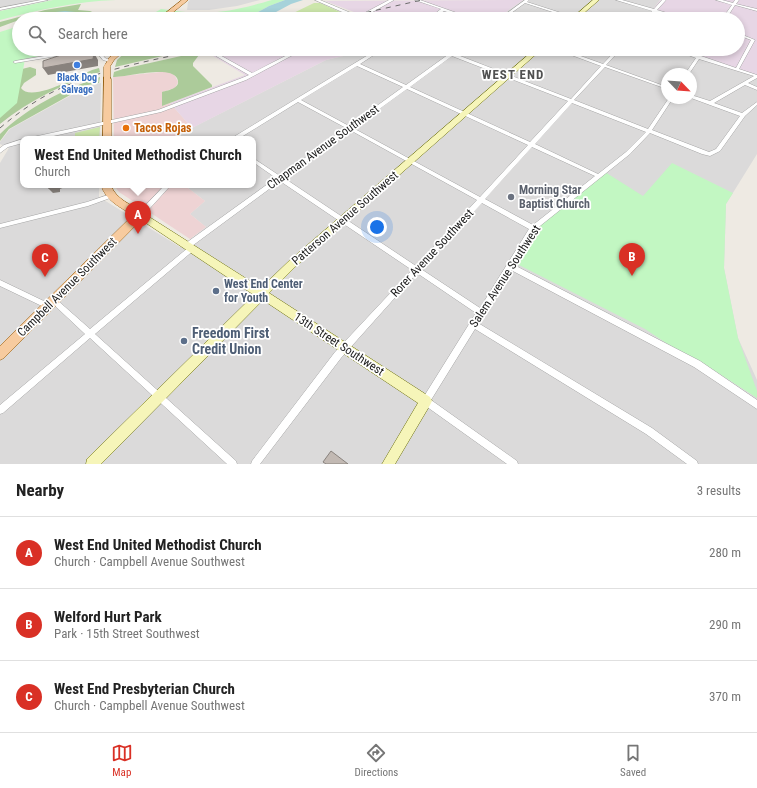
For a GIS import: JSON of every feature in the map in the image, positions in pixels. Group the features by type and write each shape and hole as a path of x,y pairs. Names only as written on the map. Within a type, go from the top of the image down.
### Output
{"main road":[{"path":"170,12 185,0"},
{"path":"583,12 596,0"},
{"path":"107,136 108,64 114,56"},
{"name":"Patterson Avenue Southwest","path":"92,464 297,260 532,56"},
{"path":"106,188 111,196"},
{"name":"13th Street Southwest","path":"111,196 247,283 426,401"},
{"name":"Campbell Avenue Southwest","path":"0,354 140,215"},
{"path":"247,283 257,287 261,286 286,265 297,260"},
{"name":"Salem Avenue Southwest","path":"388,464 426,401"}],"street":[{"path":"0,9 46,0"},
{"path":"317,0 345,12"},
{"path":"370,12 392,0"},
{"path":"417,0 452,12"},
{"path":"618,0 659,12"},
{"path":"655,11 664,0"},
{"path":"718,0 757,10"},
{"path":"729,12 737,0"},
{"path":"511,12 526,1 557,12"},
{"path":"440,12 444,9"},
{"path":"745,36 753,40 745,54"},
{"path":"15,62 52,56"},
{"path":"102,56 108,64"},
{"path":"219,56 253,75"},
{"path":"47,136 159,111 253,75 289,56"},
{"path":"239,136 370,56"},
{"name":"Chapman Avenue Southwest","path":"0,410 190,246 280,178 449,56"},
{"path":"457,56 648,132 710,154 718,150 743,115 757,103"},
{"path":"576,56 661,86"},
{"name":"Rorer Avenue Southwest","path":"255,464 344,348 613,56"},
{"path":"696,56 757,76"},
{"path":"737,69 744,56"},
{"path":"691,68 699,57"},
{"path":"357,64 599,176"},
{"path":"710,103 757,76"},
{"path":"744,83 757,88"},
{"path":"697,98 743,115"},
{"path":"298,100 533,228"},
{"name":"Salem Avenue Southwest","path":"426,401 533,228 628,153 648,132 667,104"},
{"path":"0,151 6,146 20,142"},
{"path":"256,162 480,312"},
{"name":"Campbell Avenue Southwest","path":"140,215 165,188"},
{"path":"0,226 81,206 111,196"},
{"path":"510,266 697,364 757,406"},
{"path":"1,284 51,303 89,334 234,464"},
{"path":"473,324 649,431 694,464"},
{"name":"13th Street Southwest","path":"426,401 514,464"}],"shaded area":[{"path":"0,0 53,0 4,10 7,6 0,7"},
{"path":"190,0 260,0 237,6 209,10 187,10 188,2"},
{"path":"523,0 660,0 651,12 506,12"},
{"path":"523,0 506,12 354,12 325,1"},
{"path":"660,0 757,0 757,77 692,56 745,56 745,12 651,12"},
{"path":"213,56 343,56 326,60 192,128 170,103 245,75"},
{"path":"343,56 692,56 757,77 757,154 726,204 724,268 738,338 757,380 757,464 0,464 0,163 9,148 0,144 0,142 10,129 88,86 101,83 100,136 20,136 20,188 99,188 99,197 180,247 206,227 190,214 205,201 188,188 256,188 256,136 176,136 326,60"},
{"path":"170,72 175,76 178,82 175,88 162,92 162,106 170,103 192,128 176,136 114,136 113,77"},
{"path":"116,188 188,188 205,201 190,214 206,227 190,239 119,192"}],"green space":[{"path":"53,0 116,0 72,4 34,12 12,12 12,17 0,20 0,11"},
{"path":"272,0 285,0 258,12 217,12 242,8"},
{"path":"314,3 320,3 340,12 295,12"},
{"path":"81,4 78,10 92,12 38,12"},
{"path":"161,9 191,12 156,12"},
{"path":"12,19 12,23 0,27 0,22"},
{"path":"12,28 12,56 39,56 25,59 17,103 0,118 0,32"},
{"path":"121,56 163,56 115,67 117,60"},
{"path":"181,56 198,56 193,63 193,66 212,85 212,87 162,106 162,92 174,88 178,84 177,78 173,74 157,72 113,77 114,72"},
{"path":"30,67 36,69 36,75 24,83 21,88 26,92 34,92 55,87 99,68 100,72 73,81 48,93 23,107 0,124 0,109 22,69"},
{"path":"100,77 99,83 88,85 9,129 0,141 0,134 34,107 73,87"},
{"path":"100,127 99,136 75,136 75,133"},
{"path":"672,163 733,193 726,204 724,268 738,338 757,391 757,398 701,362 666,343 645,329 517,264 533,228 605,172 643,196"}],"water":[{"path":"285,0 303,0 291,4 276,12 258,12"}],"building":[{"path":"58,56 94,56 93,59 43,68 43,61"},
{"path":"331,451 348,464 326,464 323,462"}],"railway":[{"path":"368,12 422,0"},
{"path":"0,128 39,99 63,87 82,79 122,67 170,56"}],"place":[{"name":"Black Dog Salvage","path":"77,65"},
{"name":"Tacos Rojas","path":"126,128"},
{"name":"Morning Star Baptist Church","path":"511,197"},
{"name":"West End United Methodist Church","path":"138,234"},
{"name":"Welford Hurt Park","path":"632,276"},
{"name":"West End Presbyterian Church","path":"45,277"},
{"name":"West End Center for Youth","path":"216,291"},
{"name":"Freedom First Credit Union","path":"184,341"}],"district":[{"name":"WEST END","path":"513,74"}]}
